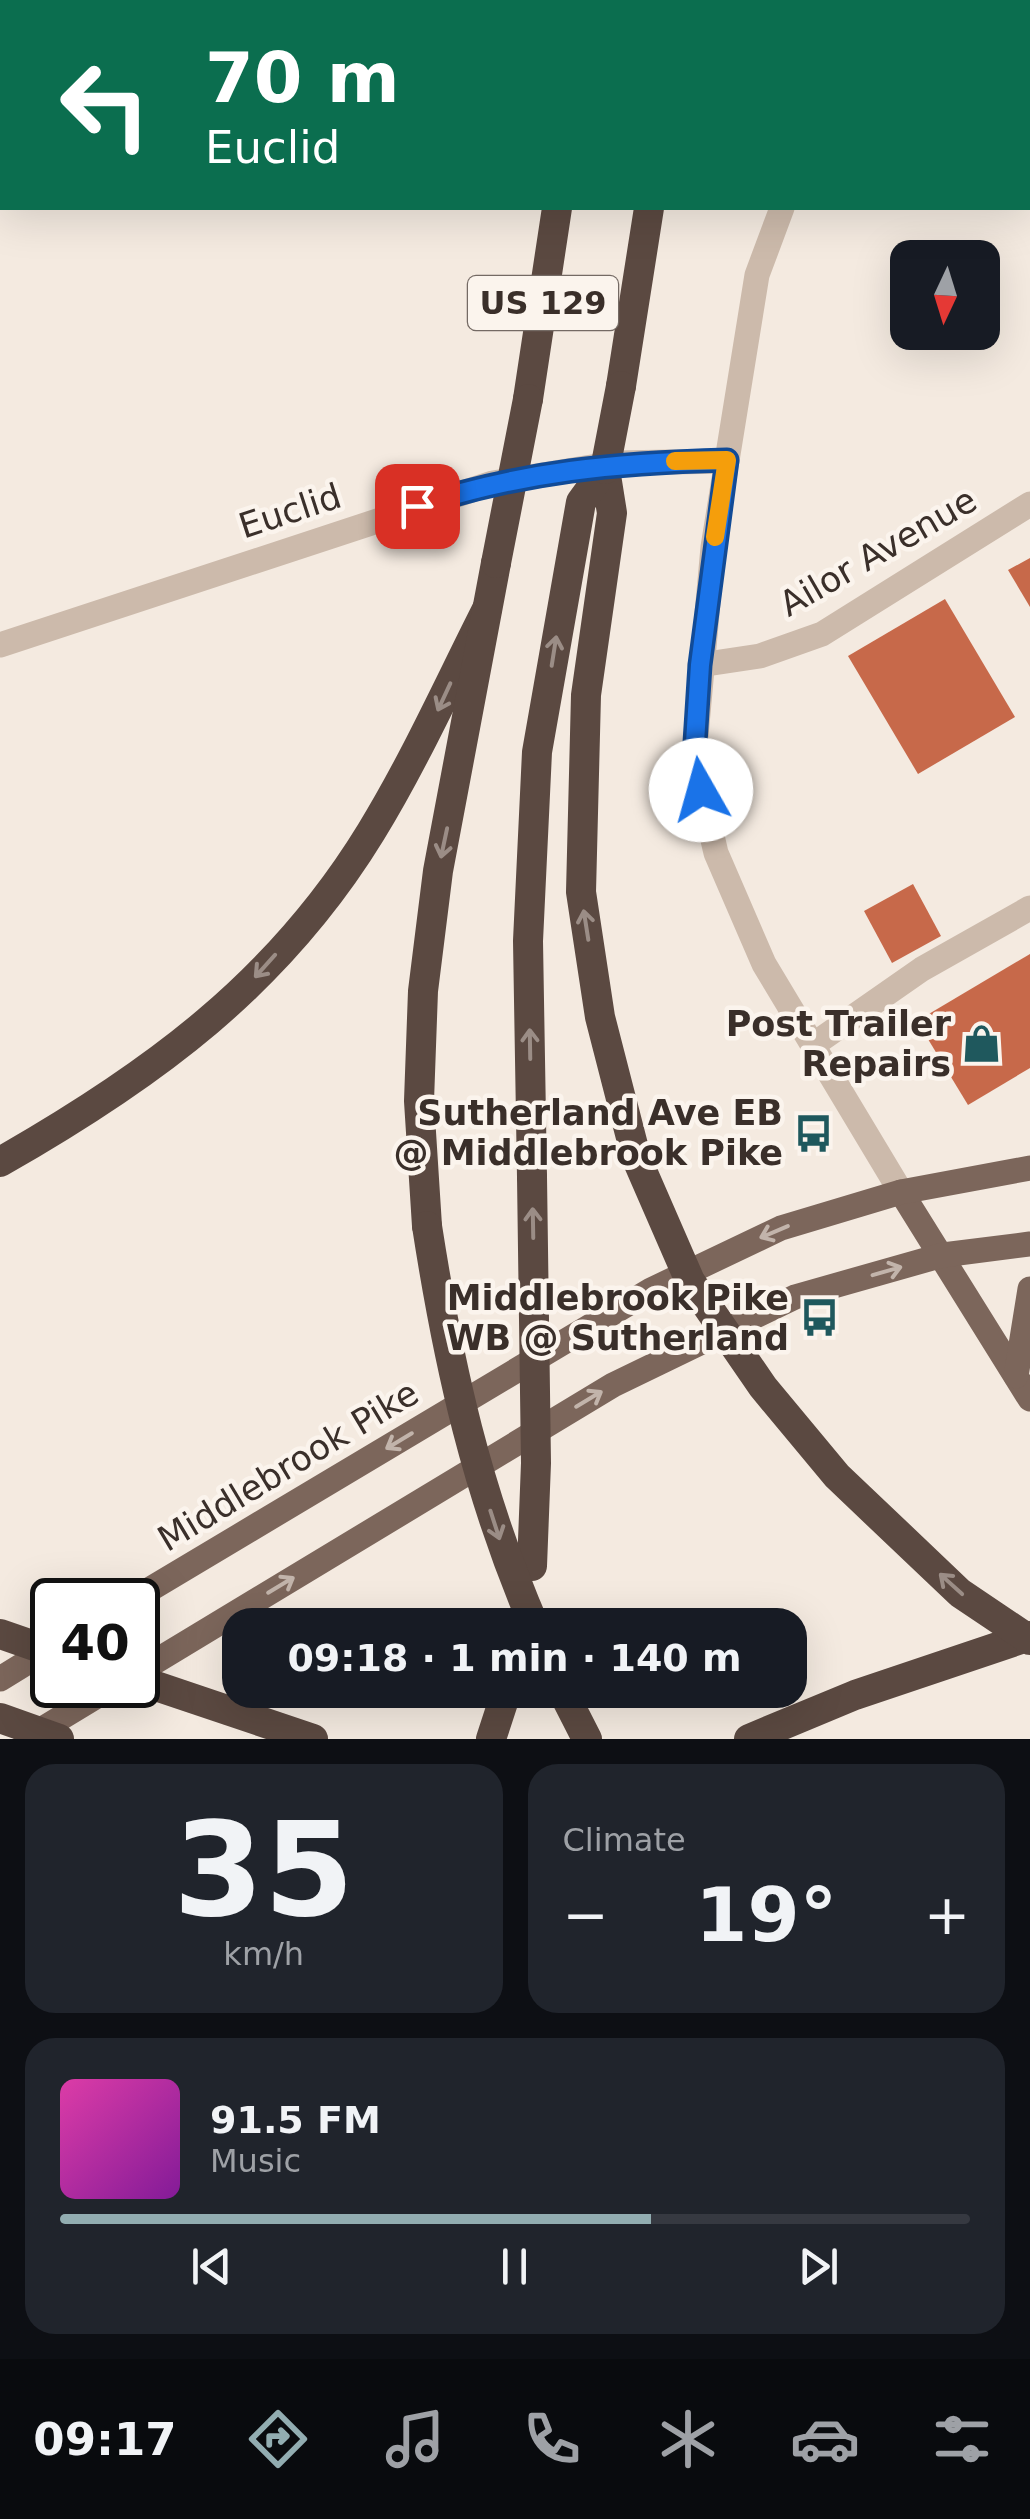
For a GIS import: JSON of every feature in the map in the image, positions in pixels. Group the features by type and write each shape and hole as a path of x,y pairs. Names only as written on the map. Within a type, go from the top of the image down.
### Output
{"highway":[{"name":"US 129","path":"487,609 528,399 558,210"},
{"name":"US 129","path":"605,469 649,210"},
{"path":"605,469 612,513 586,696 581,892 600,1016 636,1157 690,1281 762,1387 836,1476 960,1593 1030,1638"},
{"path":"525,1608 532,1566 536,1410 528,940 537,752 581,502 605,469"},
{"path":"0,1162 147,1073 234,1002 299,928 369,836 421,746 487,609"},
{"path":"487,609 438,872 423,991 419,1102 427,1226 446,1350 474,1464 527,1608"},
{"path":"0,1143 73,1121"},
{"path":"0,1620 30,1636"},
{"path":"0,1634 30,1642"},
{"path":"749,1739 856,1695 1030,1638"},
{"path":"160,1688 312,1739"},
{"path":"491,1739 501,1708"},
{"path":"571,1708 587,1739"},
{"path":"0,1718 59,1739"}],"main road":[{"name":"Middlebrook Pike","path":"160,1583 651,1290 780,1228 901,1192 1030,1168"},
{"path":"901,1192 1030,1399"},
{"path":"160,1659 613,1385 796,1297 943,1255 1030,1244"},
{"path":"1016,1376 1030,1288"},
{"path":"0,1679 30,1661"},
{"path":"26,1739 77,1708"}],"street":[{"path":"781,210 757,275 727,460 700,665 694,758 716,853 764,964 901,1192"},
{"name":"Euclid","path":"0,645 494,483 616,463 727,460"},
{"name":"Ailor Avenue","path":"700,665 760,656 822,634 1030,504"},
{"path":"813,1045 922,969 1030,908"}],"building":[{"path":"1030,558 1030,607 1008,570"},
{"path":"945,599 1015,717 918,774 848,656"},
{"path":"913,884 941,936 892,963 864,911"},
{"name":"Post Trailer Repairs","path":"1030,954 1030,1068 968,1105 917,1021"}],"slow traffic":[{"path":"675,461 727,460 715,537"}],"place":[{"name":"Post Trailer Repairs","path":"981,1044"},
{"name":"Sutherland Ave EB @ Middlebrook Pike","path":"813,1133"},
{"name":"Middlebrook Pike WB @ Sutherland","path":"819,1318"}],"route":[{"path":"417,506 494,483 564,470 616,463 727,460 713,547 696,714 694,758 701,790"}]}
